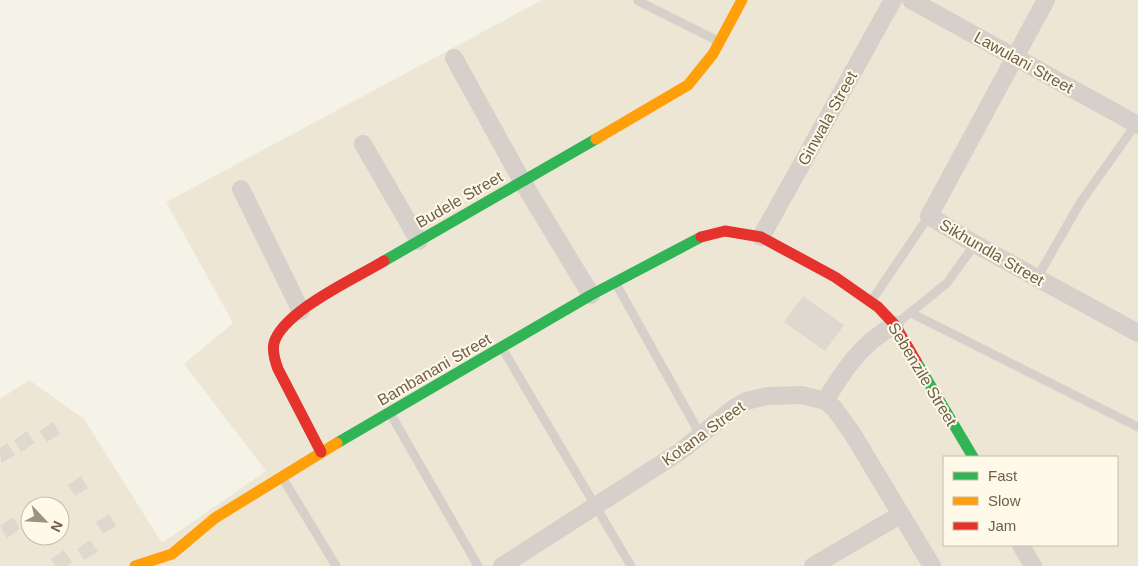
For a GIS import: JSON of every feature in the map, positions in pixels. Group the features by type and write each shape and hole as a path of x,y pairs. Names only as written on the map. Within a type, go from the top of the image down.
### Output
{"street":[{"name":"Budele Street","path":"321,452 272,355 275,338 279,333 301,311 688,85 703,70 742,0"},
{"name":"Ginwala Street","path":"761,237 893,0"},
{"name":"Lawulani Street","path":"911,0 1137,124"},
{"name":"Sikhundla Street","path":"1046,0 930,216 975,244 1138,333"},
{"path":"454,58 522,181 591,295"},
{"path":"363,144 419,241"},
{"path":"241,189 301,311"},
{"name":"Bambanani Street","path":"135,566 176,560 215,518 321,452 591,295 709,232 725,231 761,237"},
{"name":"Sebenzile Street","path":"761,237 834,277 871,302 895,325 971,456"},
{"path":"895,325 868,342 840,375 825,401 834,408 852,433 900,516 932,566"},
{"name":"Kotana Street","path":"502,566 701,436 711,425 746,401 767,396 793,395 814,397 825,401"},
{"path":"814,566 900,516"},
{"path":"1022,546 1032,566"}],"lane":[{"path":"638,1 720,42"},
{"path":"1037,278 1080,203 1137,124"},
{"path":"871,302 930,216"},
{"path":"895,325 947,283 975,244"},
{"path":"615,282 701,436"},
{"path":"911,312 1138,427"},
{"path":"502,348 631,566"},
{"path":"390,413 478,566"},
{"path":"282,477 336,566"}],"shaded area":[{"path":"542,0 1138,0 1138,566 0,566 0,399 29,380 84,419 162,543 266,471 184,364 233,323 166,202"}],"building":[{"path":"803,296 844,325 825,351 784,322"},
{"path":"53,422 60,434 47,442 39,431"},
{"path":"27,431 35,443 21,452 14,440"},
{"path":"7,443 15,455 1,463 0,448"},
{"path":"81,476 88,488 75,496 68,485"},
{"path":"109,514 116,526 103,534 96,522"},
{"path":"13,517 20,529 7,538 0,526"},
{"path":"90,540 98,552 84,560 77,549"},
{"path":"64,550 72,562 66,566 55,566 51,559"}],"traffic: fast":[{"path":"384,261 596,139"},
{"path":"337,443 591,295 701,237"},
{"path":"916,361 972,456"}],"traffic: slow":[{"path":"596,139 688,85 713,54 742,0"},
{"path":"135,566 172,554 215,518 337,443"}],"traffic: jam":[{"path":"701,237 725,231 761,237 835,277 878,307 895,325 916,361"},
{"path":"321,452 278,369 273,346 280,331 305,307 384,261"}]}
